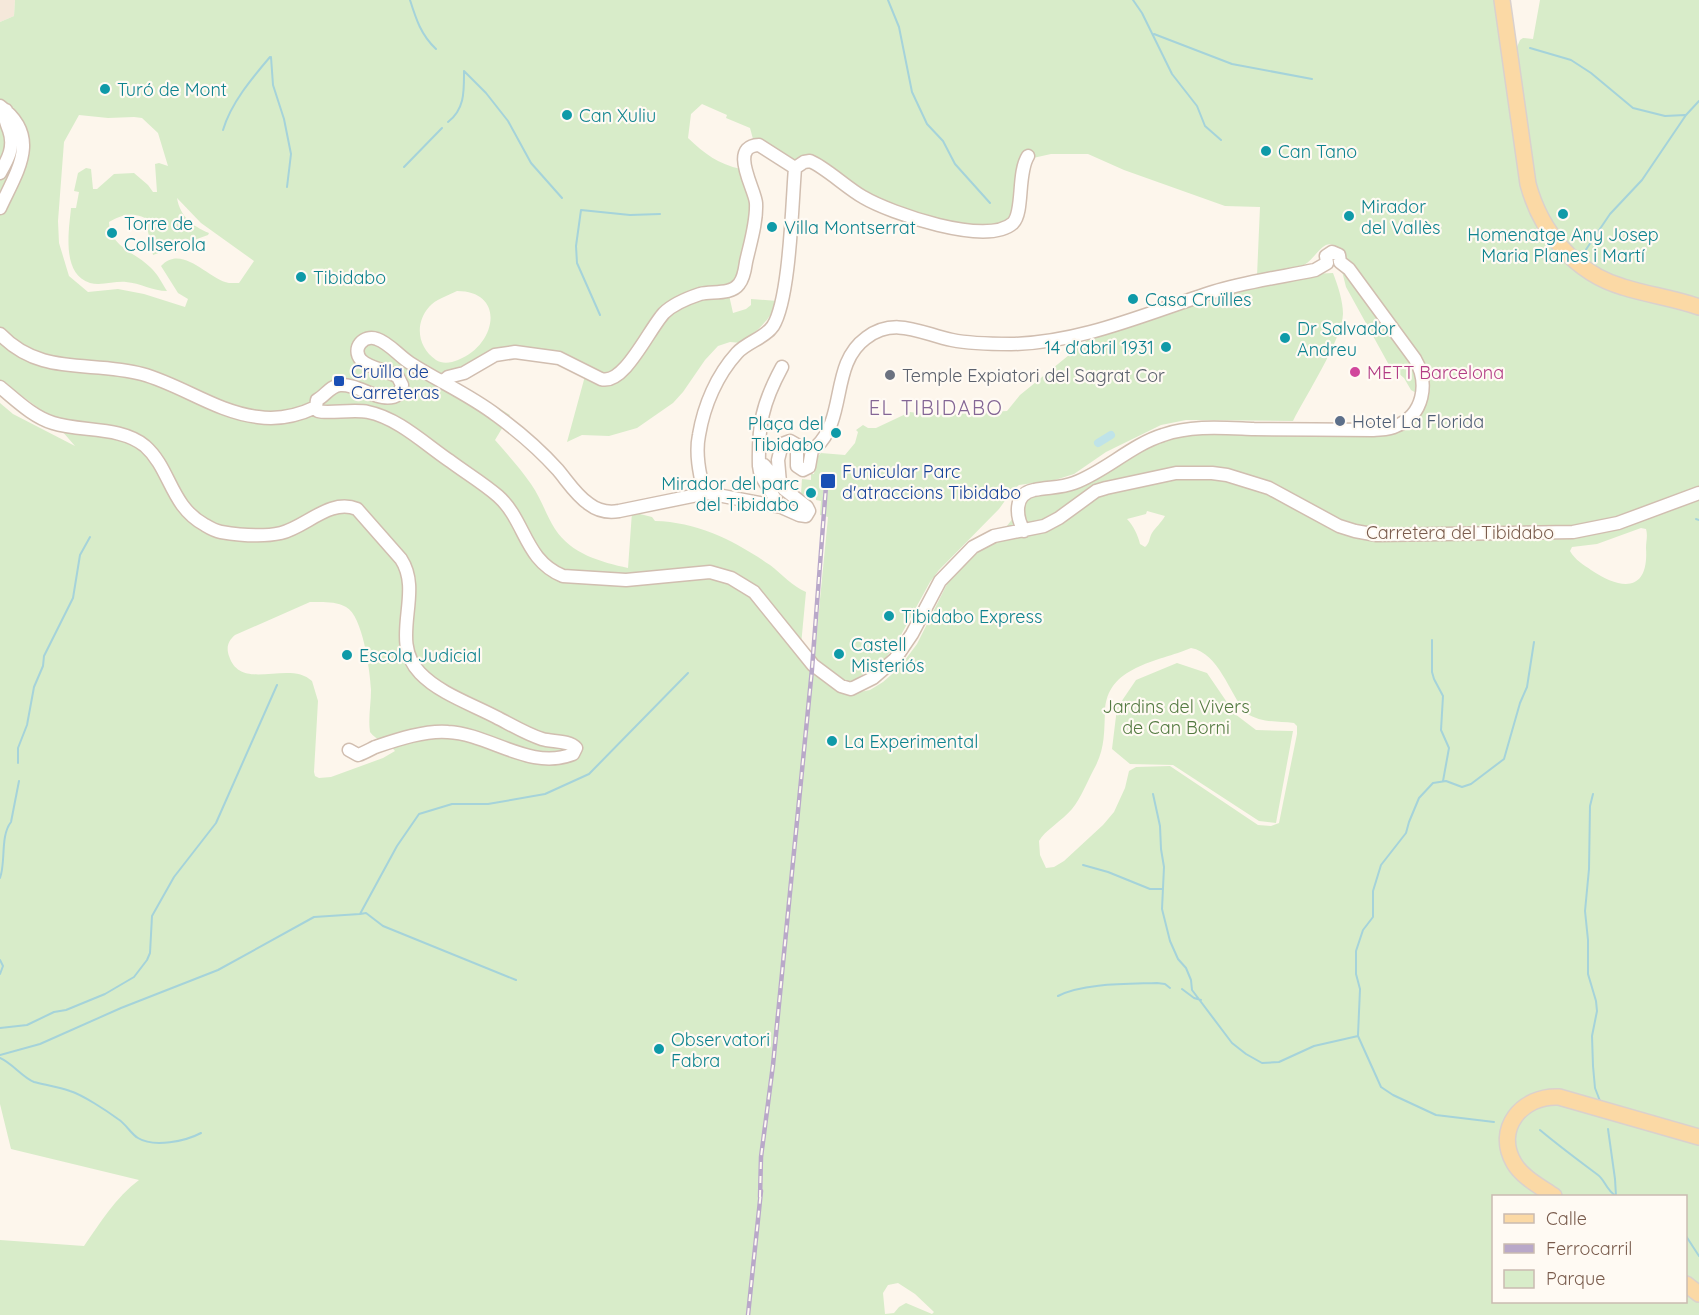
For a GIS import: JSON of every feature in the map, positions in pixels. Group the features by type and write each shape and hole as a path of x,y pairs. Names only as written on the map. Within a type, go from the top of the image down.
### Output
{"main road":[{"path":"1502,0 1528,184 1535,206 1546,227 1569,256 1597,276 1622,287 1699,307"},
{"path":"1552,1195 1518,1168 1508,1149 1508,1136 1513,1120 1528,1103 1538,1098 1559,1096 1699,1137"},
{"path":"1560,1195 1525,1169 1516,1158 1513,1135 1520,1119 1528,1109 1539,1103 1552,1101 1570,1104 1699,1141"},
{"path":"1687,1285 1699,1294"},
{"path":"1687,1292 1699,1301"}],"street":[{"path":"0,173 11,149 11,137 3,108"},
{"path":"0,208 17,174 23,158 24,146 16,121 3,108"},
{"path":"442,382 448,377 464,373 495,355 515,352 559,358 606,381 615,378 626,367 666,312 679,303 699,295 731,290 741,280 755,217 756,202 745,170 746,152 759,145 795,168"},
{"path":"795,168 804,162 814,163 873,202 944,226 991,232 1010,225 1017,217 1022,170 1028,156"},
{"path":"704,494 698,457 698,435 710,397 718,377 738,352 774,325 784,293 795,168"},
{"path":"780,483 778,460 782,444 790,441 797,445 796,466 803,470 809,467 814,448 822,441 826,432 850,354 865,338 883,329 914,328 963,342 1012,344 1080,336 1216,291 1314,270 1334,263 1349,268 1415,359 1421,371 1424,385 1422,398 1416,411 1394,428 1373,430 1203,428 1166,433 1142,443 1080,481 1067,486 1033,490 1024,494 1017,513 1024,531"},
{"path":"0,334 14,347 34,359 55,364 141,374 240,414 280,417 300,414 322,405 330,389 339,385 356,387 388,398 396,396 401,392 402,385 399,377 368,364 360,357 358,351 359,344 364,340 370,338 381,341 407,361 495,414 540,453 578,495 597,509 609,512 704,494 777,506 802,516 809,513 807,507 795,499 764,465 759,466"},
{"path":"777,506 776,500 759,476 758,436 767,395 782,368"},
{"path":"0,387 47,421 119,435 140,442 153,455 187,512 199,522 219,532 278,534 297,527 334,507 357,509 401,559 406,568 410,586 406,641 409,655 420,673 442,689 525,732 540,738 572,744 576,748 573,754 563,757 538,757 445,731 411,737 358,755 349,750"},
{"name":"Carretera del Tibidabo","path":"322,405 367,412 388,419 406,430 497,496 512,515 538,560 563,576 626,580 710,572 741,582 754,592 813,665 841,686 848,688 854,688 867,682 895,659 912,634 940,581 966,552 989,537 1044,526 1087,497 1106,488 1146,478 1194,472 1227,475 1259,484 1339,526 1377,534 1465,535 1584,531 1618,523 1699,493"}],"shaded area":[{"path":"0,0 15,0 14,16 0,22"}],"green space":[{"path":"15,0 1507,0 1515,47 1517,47 1523,38 1533,39 1540,0 1699,0 1699,1315 0,1315 0,1240 84,1246 116,1202 139,1180 11,1149 0,1104 0,403 13,414 75,446 48,415 0,380 0,22 14,16","holes":["702,104 727,115 726,118 750,128 753,139 780,152 800,168 808,165 917,221 1006,231 1020,225 1026,165 1033,158 1051,154 1088,154 1124,170 1225,206 1260,207 1257,276 1299,267 1307,263 1326,245 1339,249 1346,287 1389,365 1404,378 1411,390 1427,399 1412,422 1388,435 1193,434 1170,438 1129,458 1031,495 996,540 978,550 950,578 917,644 899,668 870,690 849,694 813,671 797,656 801,645 806,592 770,565 730,541 701,529 655,521 652,517 632,512 628,568 597,560 569,545 555,529 531,484 495,440 510,415 455,381 503,356 560,363 585,376 567,442 582,435 609,436 637,428 673,403 718,346 730,342 742,343 763,324 778,301 751,299 751,305 746,309 733,313 729,295 723,287 736,279 742,264 752,212 741,169 712,158 688,138 691,114","79,115 142,118 158,133 168,166 155,164 157,192 153,192 134,173 114,174 97,189 93,189 91,169 86,168 78,173 74,191 79,192 76,208 71,208 68,239 71,261 81,278 90,283 126,282 167,291 153,269 118,243 110,230 109,222 127,215 145,218 153,255 208,235 209,233 192,224 184,215 177,198 201,223 254,261 239,283 221,280 195,264 178,258 169,260 161,266 178,293 188,299 185,307 144,294 118,289 88,292 69,276 59,243 58,221 64,142","457,291 473,293 483,300 489,309 491,320 488,332 471,353 455,361 444,363 436,360 425,349 420,335 421,321 432,304","1147,511 1165,516 1145,547 1140,544 1135,530 1127,519 1146,514","1641,528 1646,529 1646,563 1638,580 1622,584 1602,577 1580,562 1570,551 1572,547 1597,544","310,602 333,603 346,607 357,621 367,658 371,690 370,732 395,751 383,758 331,777 315,776 318,701 312,681 302,675 254,674 235,667 229,656 228,647 235,635","1191,648 1201,651 1216,665 1246,713 1263,720 1294,723 1297,726 1279,823 1271,826 1258,825 1170,766 1136,767 1129,771 1125,788 1114,812 1103,825 1064,861 1054,867 1046,868 1040,855 1039,841 1075,805 1098,762 1108,697 1114,685 1136,668","898,1283 915,1294 934,1312 932,1314 906,1303 894,1313 885,1314 883,1293 888,1285"]},
{"path":"1333,273 1342,304 1341,325 1330,352 1293,421 1186,420 1161,425 1106,452 1074,474 1055,480 1019,485 999,509 939,570 895,646 883,661 850,683 846,683 814,661 828,517 820,515 821,501 816,500 816,496 801,494 802,479 811,480 816,458 821,453 845,455 855,443 858,432 856,430 863,425 876,428 910,412 932,415 1007,411 1020,395 1096,333 1196,298 1312,274"},
{"name":"Jardins del Vivers de Can Borni","path":"1177,663 1207,673 1235,714 1256,730 1293,731 1276,823 1259,821 1173,765 1130,764 1112,749 1117,708 1136,680"}],"waterway":[{"path":"410,0 423,32 436,49"},
{"path":"888,0 899,27 912,92 927,124 943,141 955,164 990,203"},
{"path":"1133,0 1142,13 1172,74 1197,106 1205,126 1221,140"},
{"path":"1154,34 1232,64 1312,79"},
{"path":"1530,48 1571,60 1591,73 1633,108 1665,116 1685,115"},
{"path":"223,130 249,82 270,57"},
{"path":"271,57 273,85 284,119 291,154 287,187"},
{"path":"464,71 486,93 508,121 531,163 562,198"},
{"path":"448,122 461,105 464,71"},
{"path":"1585,251 1610,214 1642,180 1686,115 1699,101"},
{"path":"404,167 442,128"},
{"path":"600,315 577,263 576,246 581,210 630,215 660,214"},
{"path":"1098,443 1111,435"},
{"path":"18,763 18,748 27,725 34,687 43,666 44,656 73,598 80,555 90,537"},
{"path":"1432,640 1432,672 1443,696 1441,730 1449,748 1443,781"},
{"path":"1358,1035 1360,989 1356,974 1356,951 1363,930 1373,917 1373,891 1381,865 1406,833 1419,798 1433,783 1446,781 1462,787 1471,784 1504,759 1527,687 1534,642"},
{"path":"0,1055 40,1044 121,1008 218,970 314,917 360,914 397,846 419,814 452,804 488,804 545,794 589,774 688,673"},
{"path":"0,1028 27,1025 54,1012 66,1010 105,994 134,977 150,953 152,916 174,877 216,823 277,685"},
{"path":"0,878 5,834 11,822 19,781"},
{"path":"1153,794 1160,826 1164,867 1162,909 1170,941 1178,959 1186,968 1192,990 1232,1043 1262,1063 1279,1062 1314,1046 1358,1036 1381,1087 1393,1095 1436,1115 1494,1122"},
{"path":"1593,794 1590,806 1589,869 1585,911 1588,974 1597,1011 1592,1036 1593,1066 1595,1088 1600,1101"},
{"path":"1083,865 1108,872 1150,889 1162,889"},
{"path":"360,914 366,913 383,926 516,980"},
{"path":"0,960 3,966 0,974"},
{"path":"1058,996 1080,989 1106,985 1157,983 1165,984 1170,988"},
{"path":"1182,989 1201,1000"},
{"path":"0,1058 34,1082 70,1091 88,1100 121,1121 135,1136 145,1141 170,1142 187,1139 201,1133"},
{"path":"1608,1129 1616,1195"},
{"path":"1540,1130 1598,1175 1615,1195"},
{"path":"1687,1238 1699,1256"}],"railway":[{"path":"760,1197 761,1157 773,1065 812,669 826,486"},
{"path":"748,1315 761,1191"}],"place":[{"name":"Turó de Mont","path":"105,89"},
{"name":"Can Xuliu","path":"567,115"},
{"name":"Can Tano","path":"1266,151"},
{"name":"Homenatge Any Josep Maria Planes i Martí","path":"1563,214"},
{"name":"Mirador del Vallès","path":"1349,216"},
{"name":"Villa Montserrat","path":"772,227"},
{"name":"Torre de Collserola","path":"112,233"},
{"name":"Tibidabo","path":"301,277"},
{"name":"Casa Cruïlles","path":"1133,299"},
{"name":"Dr Salvador Andreu","path":"1285,338"},
{"name":"14 d'abril 1931","path":"1166,347"},
{"name":"METT Barcelona","path":"1355,372"},
{"name":"Temple Expiatori del Sagrat Cor","path":"890,375"},
{"name":"Cruïlla de Carreteras","path":"339,381"},
{"name":"Hotel La Florida","path":"1340,421"},
{"name":"Plaça del Tibidabo","path":"836,433"},
{"name":"Funicular Parc d'atraccions Tibidabo","path":"828,481"},
{"name":"Mirador del parc del Tibidabo","path":"811,493"},
{"name":"Tibidabo Express","path":"889,616"},
{"name":"Castell Misteriós","path":"839,654"},
{"name":"Escola Judicial","path":"347,655"},
{"name":"La Experimental","path":"832,741"},
{"name":"Observatori Fabra","path":"659,1049"}],"district":[{"name":"EL TIBIDABO","path":"936,407"}]}
